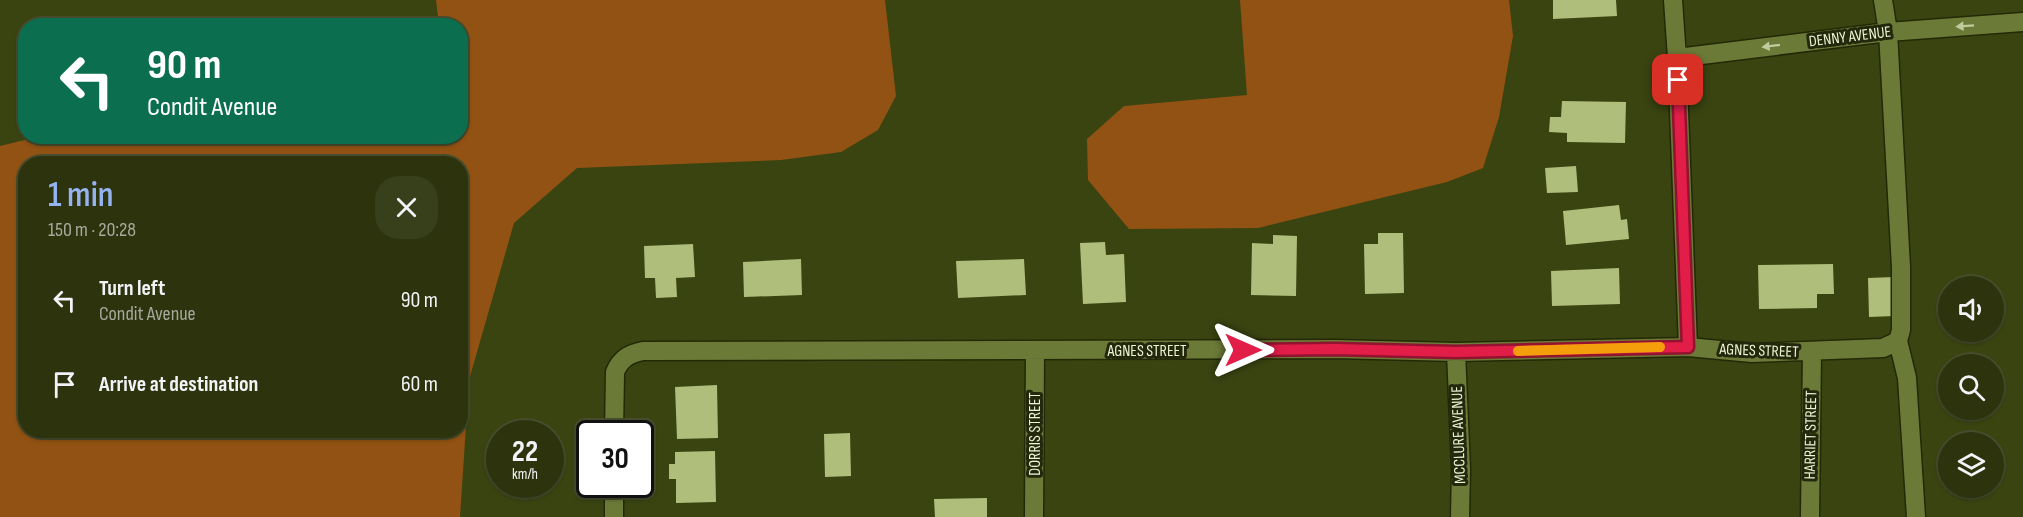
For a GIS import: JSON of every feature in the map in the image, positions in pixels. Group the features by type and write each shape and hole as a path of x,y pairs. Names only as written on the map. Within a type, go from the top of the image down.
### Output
{"street":[{"path":"1673,0 1688,347"},
{"path":"1883,0 1888,32 1901,267 1901,330 1898,341 1906,378 1916,517"},
{"name":"DENNY AVENUE","path":"1677,58 1888,32 2023,22"},
{"name":"AGNES STREET","path":"614,420 615,372 625,356 643,351 1335,349 1456,352 1688,347 1752,353 1883,348 1898,341"},
{"name":"DORRIS STREET","path":"1034,517 1035,351"},
{"name":"MCCLURE AVENUE","path":"1456,352 1461,469 1460,517"},
{"name":"HARRIET STREET","path":"1810,517 1812,352"},
{"path":"614,498 614,517"}],"shaded area":[{"path":"436,0 885,0 896,96 878,130 841,152 781,160 577,168 514,223 469,380 468,395 468,156 18,156 18,438 465,438 460,517 0,517 0,146 18,142 18,144 468,144 468,18 438,18"},
{"path":"1240,0 1509,0 1513,36 1499,117 1483,168 1447,182 1258,228 1129,229 1088,180 1087,139 1124,106 1247,95"}],"building":[{"path":"1553,0 1616,0 1617,16 1553,19"},
{"path":"1562,101 1626,102 1625,143 1567,142 1567,133 1549,132 1550,117 1561,117"},
{"path":"1576,166 1578,192 1547,193 1545,168"},
{"path":"1619,205 1621,220 1627,219 1629,239 1566,245 1563,211"},
{"path":"1378,233 1403,233 1404,293 1365,294 1364,244 1378,244"},
{"path":"1273,235 1297,236 1296,296 1251,295 1252,243 1273,244"},
{"path":"1105,242 1106,255 1124,254 1126,302 1083,304 1080,243"},
{"path":"693,244 695,277 676,278 677,297 656,298 655,278 645,278 644,246"},
{"path":"801,259 802,295 744,297 743,262"},
{"path":"1024,259 1026,295 958,298 956,261"},
{"path":"1833,264 1834,294 1817,294 1817,308 1759,309 1758,265"},
{"path":"1619,268 1620,304 1552,306 1551,271"},
{"path":"1894,277 1895,316 1869,317 1868,278"},
{"path":"717,385 718,438 677,439 675,387"},
{"path":"850,433 851,476 825,477 824,434"},
{"path":"715,451 716,502 676,503 676,479 669,479 669,464 675,464 675,452"},
{"path":"987,498 987,517 935,517 934,499"}],"slow traffic":[{"path":"1518,351 1660,347"}],"route":[{"path":"1243,350 1335,349 1456,352 1688,347 1678,80"}]}
